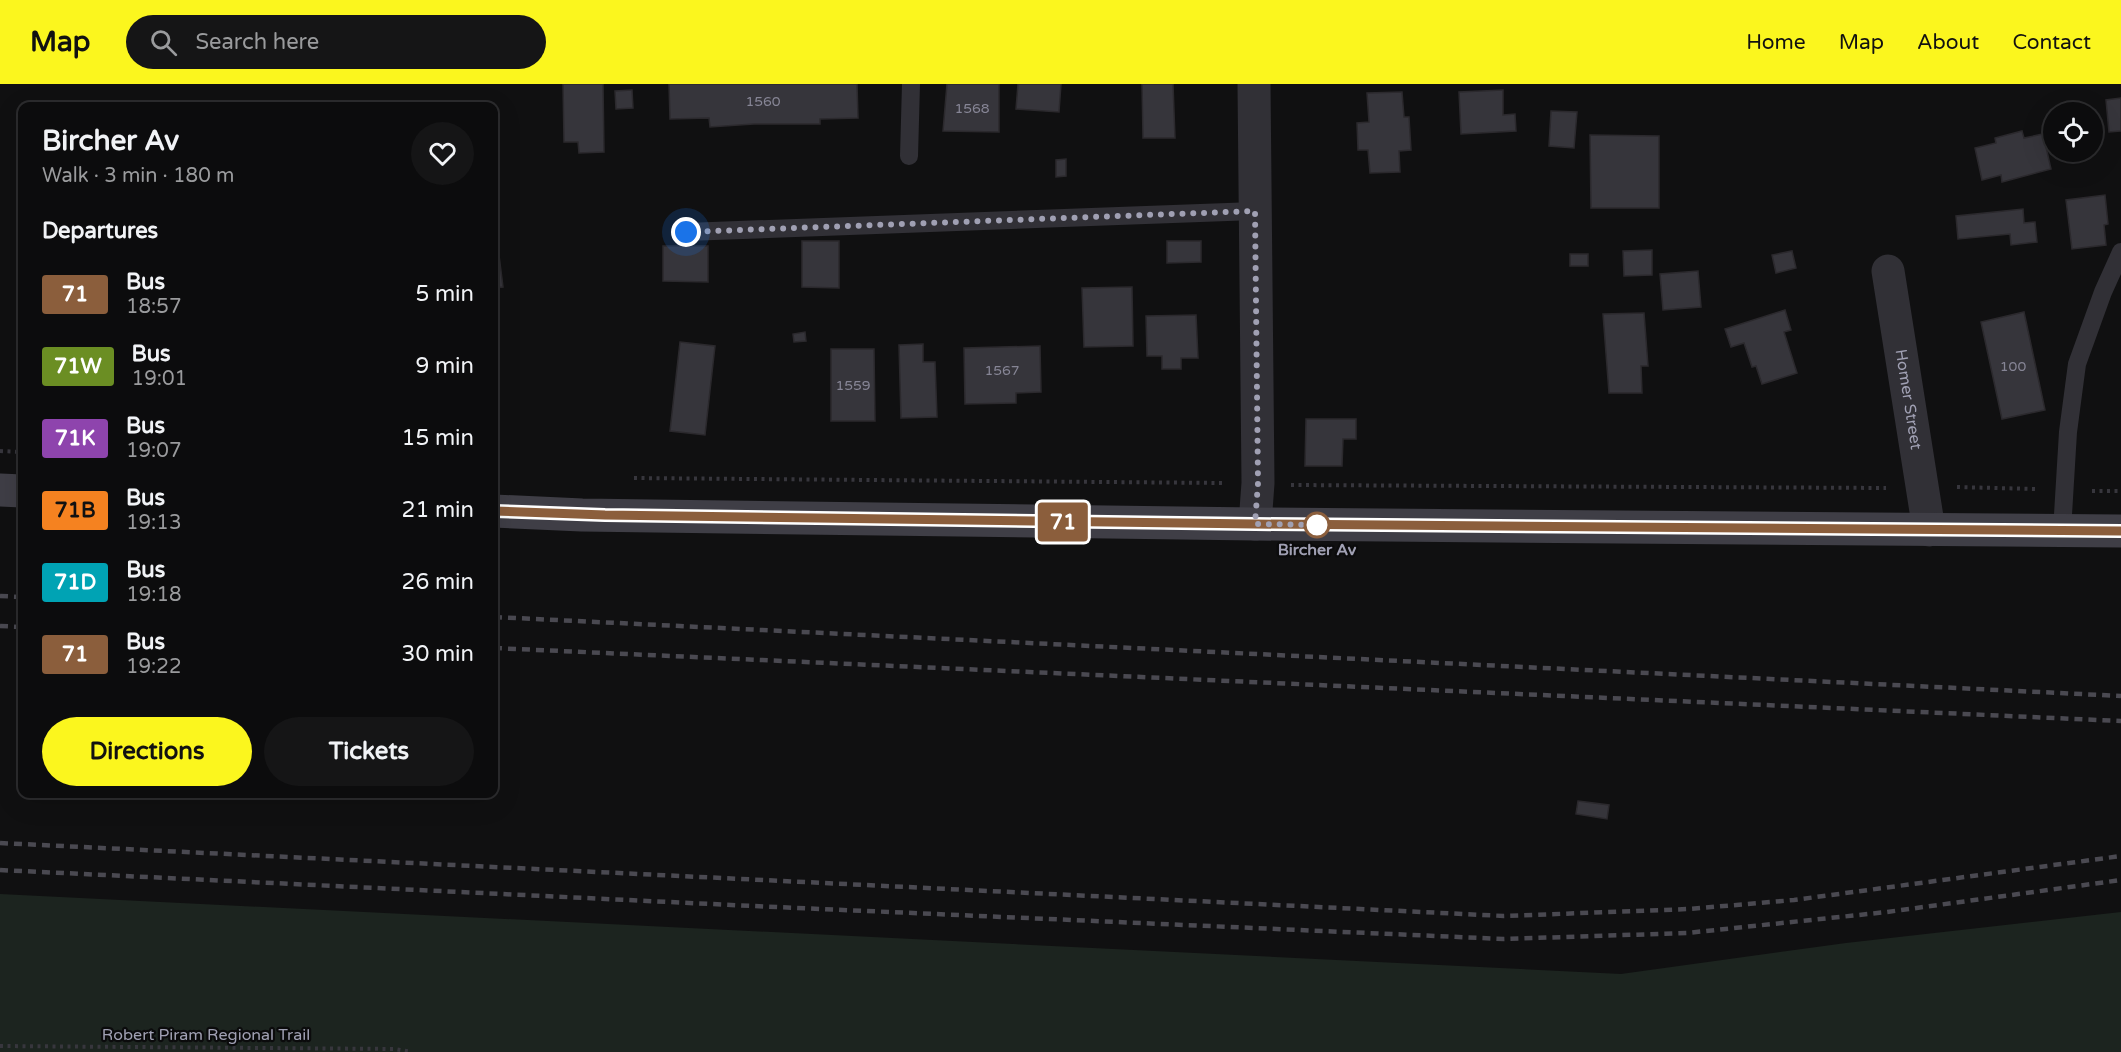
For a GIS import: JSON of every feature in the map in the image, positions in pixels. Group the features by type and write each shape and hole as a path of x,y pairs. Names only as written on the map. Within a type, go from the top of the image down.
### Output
{"main road":[{"path":"0,490 18,490"},
{"path":"498,511 606,515 1255,524 2121,531"}],"street":[{"path":"1254,84 1258,483 1255,524"},
{"name":"Homer Street","path":"1888,271 1929,530"}],"lane":[{"path":"909,156 911,84"},
{"path":"686,232 1255,211"},
{"path":"2062,531 2068,432 2077,364 2103,292 2121,252"}],"path":[{"path":"0,451 18,452"},
{"path":"630,478 1258,483 1307,486 1970,487 2121,492"},
{"name":"Robert Piram Regional Trail","path":"0,1046 274,1047 395,1049 412,1052"}],"shaded area":[{"path":"0,894 1621,974 1846,943 2121,912 2121,1052 0,1052"}],"building":[{"path":"563,84 603,84 604,152 579,153 578,142 564,142"},
{"path":"669,84 857,84 858,118 820,119 820,124 710,127 709,118 670,119"},
{"path":"947,84 999,84 999,132 943,131"},
{"path":"1018,84 1061,84 1059,112 1016,109"},
{"path":"1142,84 1173,84 1175,138 1143,138"},
{"path":"632,90 633,108 616,109 615,91"},
{"path":"1503,90 1503,115 1515,114 1516,131 1461,134 1459,92"},
{"path":"1402,92 1404,117 1409,117 1411,150 1399,151 1400,172 1370,173 1368,150 1358,150 1357,123 1369,122 1367,93"},
{"path":"2121,98 2121,131 2109,132 2106,100"},
{"path":"1551,111 1577,112 1574,148 1549,146"},
{"path":"2022,131 2024,138 2043,134 2043,162 2049,162 2051,169 2002,182 2001,175 1982,180 1975,148 1996,143 1995,138"},
{"path":"1590,135 1659,136 1659,208 1591,208"},
{"path":"1066,159 1066,176 1056,177 1056,160"},
{"path":"2105,195 2108,224 2104,225 2106,245 2072,249 2066,200"},
{"path":"2023,209 2024,223 2035,222 2037,242 2011,245 2010,234 1958,239 1956,216"},
{"path":"802,241 839,241 839,288 802,287"},
{"path":"1167,241 1201,241 1201,262 1167,263"},
{"path":"663,246 708,246 708,282 663,281"},
{"path":"1652,250 1652,275 1624,276 1623,251"},
{"path":"1792,251 1796,268 1776,273 1772,255"},
{"path":"1570,254 1588,254 1588,266 1570,266"},
{"path":"498,255 503,287 498,288"},
{"path":"1698,271 1701,307 1663,310 1660,274"},
{"path":"1132,287 1133,346 1084,347 1082,288"},
{"path":"1785,310 1791,330 1784,332 1797,373 1762,384 1756,366 1752,367 1744,343 1731,347 1725,329"},
{"path":"2024,312 2045,410 2002,419 1981,322"},
{"path":"1644,313 1648,366 1641,366 1642,393 1609,393 1603,314"},
{"path":"1196,315 1198,358 1181,358 1181,369 1162,369 1162,356 1147,356 1146,316"},
{"path":"805,332 806,341 794,342 793,334"},
{"path":"680,342 715,346 705,435 670,431"},
{"path":"923,344 923,362 935,362 937,417 901,418 899,345"},
{"path":"1040,346 1041,392 1016,393 1016,403 965,404 964,348"},
{"path":"831,349 874,349 875,421 831,421"},
{"path":"1306,419 1356,419 1356,439 1343,439 1342,466 1305,466"},
{"path":"1578,801 1609,805 1607,819 1576,814"}],"railway":[{"path":"0,596 18,597"},
{"path":"498,617 2121,696"},
{"path":"0,626 18,627"},
{"path":"498,648 2121,721"},
{"path":"0,843 1504,916 1689,909 1794,900 2121,856"},
{"path":"0,870 1504,939 1687,933 1887,912 2121,880"}],"bus line":[{"name":"71","path":"498,511 605,515 1255,524 2121,531"}],"place":[{"name":"Bircher Av","path":"1317,525"}],"route":[{"path":"686,232 1255,211 1258,483 1255,524 1324,525 1317,525"}]}
